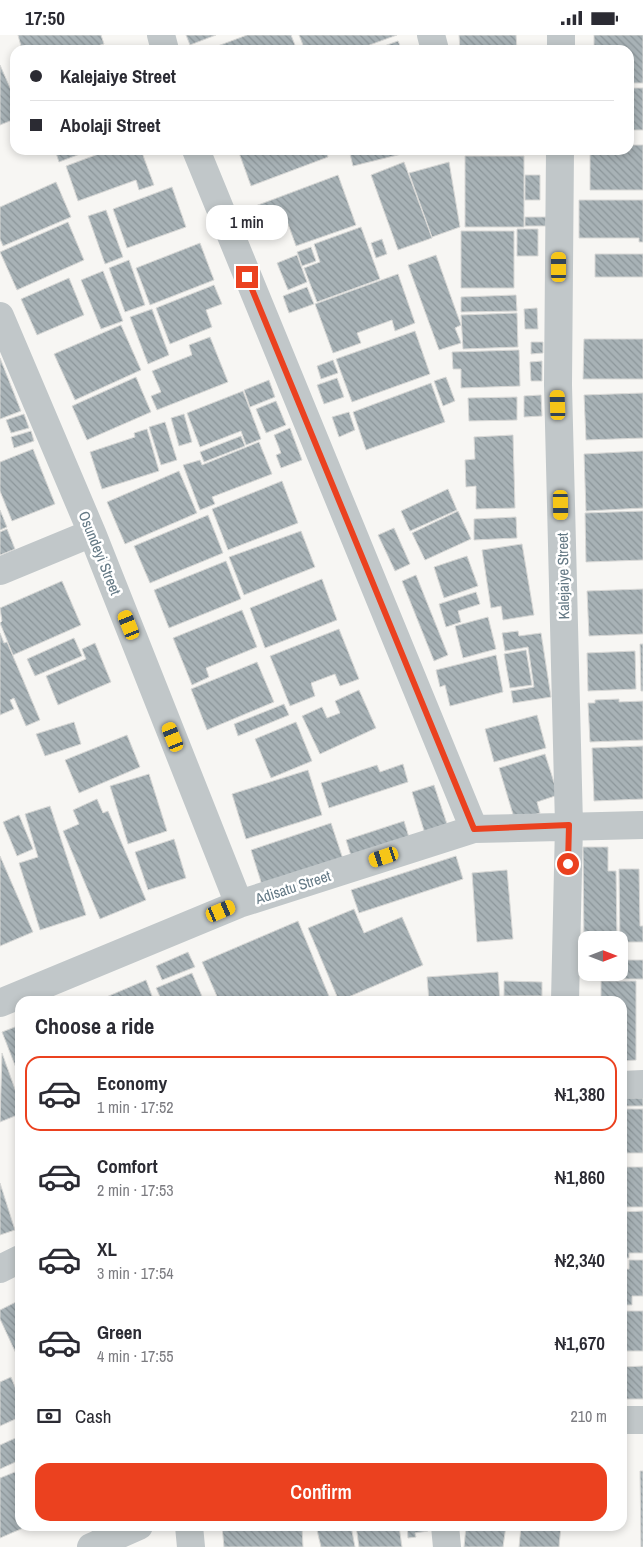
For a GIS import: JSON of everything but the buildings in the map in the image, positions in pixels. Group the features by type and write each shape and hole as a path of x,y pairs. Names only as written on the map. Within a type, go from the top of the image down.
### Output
{"street":[{"path":"198,155 474,829"},
{"name":"Kalejaiye Street","path":"560,155 558,385 569,825 565,996"},
{"name":"Osundeyi Street","path":"0,316 92,533 239,904"},
{"path":"0,571 92,533"},
{"name":"Adisatu Street","path":"17,996 239,904 474,829 569,825 643,825"},
{"name":"Adisatu Street","path":"0,1003 15,997"},
{"path":"627,1085 643,1084"},
{"path":"0,1269 15,1262"},
{"path":"627,1420 643,1420"},
{"path":"91,1547 128,1531"},
{"path":"189,1531 191,1547"},
{"path":"445,1531 446,1547"}],"route":[{"path":"247,277 474,829 569,825 568,864"}]}
